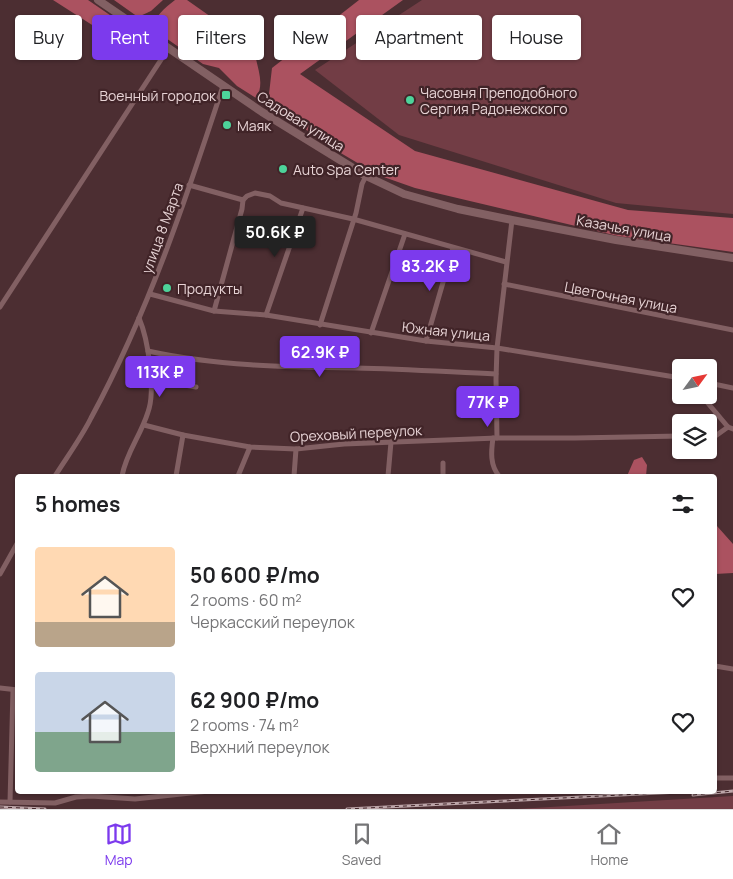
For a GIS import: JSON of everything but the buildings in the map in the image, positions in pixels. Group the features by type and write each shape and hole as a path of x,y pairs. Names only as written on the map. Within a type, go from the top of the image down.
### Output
{"main road":[{"name":"Садовая улица","path":"98,0 119,15"},
{"name":"Садовая улица","path":"168,49 366,176 404,194 458,209 512,220"},
{"name":"Казачья улица","path":"512,220 616,240 733,258"}],"street":[{"path":"0,306 161,60"},
{"name":"улица 8 Марта","path":"56,474 90,420 114,375 150,294 190,185 223,86"},
{"path":"320,325 366,176"},
{"path":"190,185 243,200"},
{"path":"214,311 243,200 255,193 270,196 281,202 353,219 506,262"},
{"path":"266,315 303,208"},
{"path":"498,474 492,463 491,450 495,438 497,348 512,220"},
{"path":"372,333 405,234"},
{"path":"426,342 453,248"},
{"name":"Цветочная улица","path":"504,284 733,330"},
{"name":"Южная улица","path":"150,294 214,311 266,315 426,342 497,348 672,377"},
{"path":"122,474 130,451 144,425 150,404 148,351 145,332 139,318"},
{"path":"148,351 204,360 313,368 496,374"},
{"path":"150,379 196,387"},
{"path":"718,385 733,388"},
{"path":"709,404 731,428 717,435"},
{"name":"Ореховый переулок","path":"144,425 182,435 250,446 296,449 391,442 495,438 672,436"},
{"path":"176,474 182,435"},
{"path":"388,474 391,442"},
{"path":"239,474 250,446"},
{"path":"294,474 296,449"},
{"path":"443,463 443,474"},
{"path":"0,574 15,547"},
{"path":"717,666 733,669"},
{"path":"0,688 15,690 10,802"},
{"path":"717,778 733,778"},
{"path":"0,802 55,803 76,797 91,796 135,799 181,794"}],"shaded area":[{"path":"53,0 88,0 110,15 92,15 92,25 82,19 82,15 76,15"},
{"path":"114,0 163,0 151,11 142,15 135,15"},
{"path":"175,0 187,0 208,15 178,15 178,46 168,40 168,15 159,15"},
{"path":"359,0 403,0 382,15 356,15 356,34 346,41 346,15 340,15"},
{"path":"422,0 733,0 733,214 616,203 399,135 315,70 330,60 346,60 346,50 356,43 356,60 482,60 482,15 399,15"},
{"path":"197,60 256,60 260,89 256,98 237,86 219,68 203,64"},
{"path":"282,60 319,60 300,74 415,151 628,210 733,218 733,252 618,236 415,188 378,175 339,152 274,108 269,94 272,68"},
{"path":"642,457 647,465 646,474 628,474 634,460"},
{"path":"717,526 733,544 733,573 717,574"},
{"path":"733,796 733,809 517,809"}],"railway":[{"path":"717,793 733,791"},
{"path":"347,809 640,794"},
{"path":"693,795 703,794"},
{"path":"0,807 45,809"}],"place":[{"name":"Военный городок","path":"226,95"},
{"name":"Часовня Преподобного Сергия Радонежского","path":"410,100"},
{"name":"Маяк","path":"227,125"},
{"name":"Auto Spa Center","path":"283,169"},
{"name":"Продукты","path":"167,288"}]}
